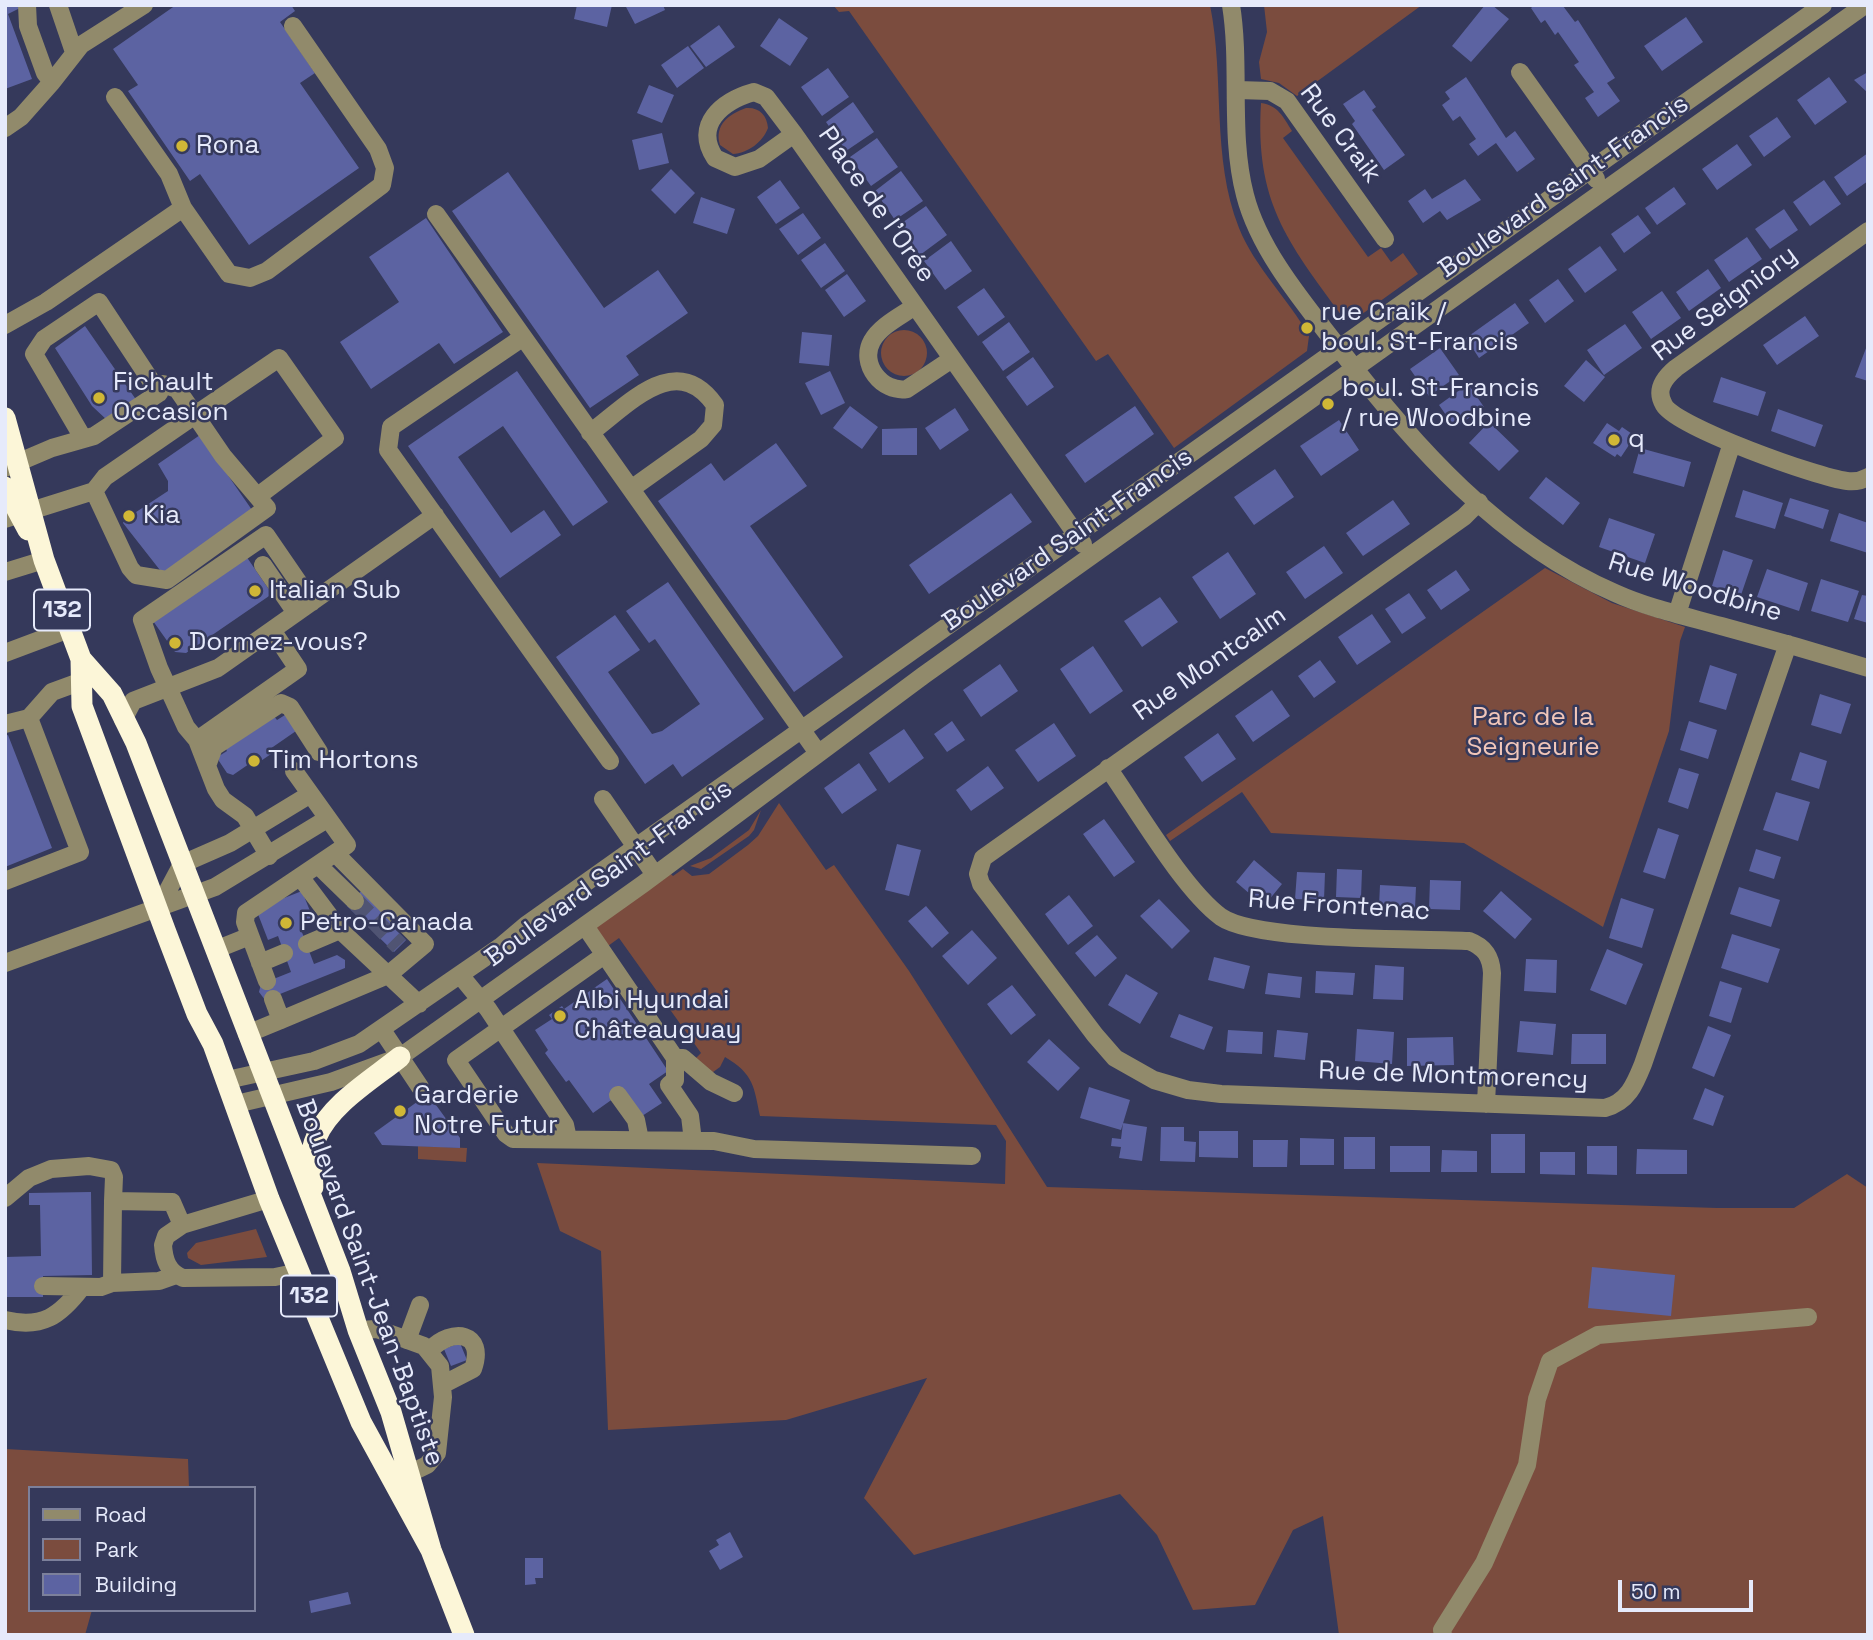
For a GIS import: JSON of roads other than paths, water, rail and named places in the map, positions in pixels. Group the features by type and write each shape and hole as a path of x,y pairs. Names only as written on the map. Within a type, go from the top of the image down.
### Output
{"highway":[{"name":"Boulevard Saint-Jean-Baptiste","path":"5,418 19,516"},
{"name":"Boulevard Saint-Jean-Baptiste","path":"5,487 44,560 86,672 112,694 136,743 247,1034 272,1071 314,1207 391,1412 401,1478 464,1635"},
{"name":"Boulevard Saint-Jean-Baptiste","path":"86,672 82,706 197,1014 227,1080 269,1199 361,1422 401,1478"},
{"path":"314,1207 312,1156 320,1129 342,1105 400,1057"}],"street":[{"path":"27,5 28,26 45,73 52,82"},
{"path":"58,5 74,51"},
{"path":"5,128 22,117 74,51 103,29 144,5"},
{"path":"1231,5 1238,90"},
{"name":"Boulevard Saint-Francis","path":"227,1080 333,1056 382,1030 1823,5"},
{"name":"Boulevard Saint-Francis","path":"236,1104 340,1079 400,1057 655,875 818,752 1865,5"},
{"path":"115,97 169,174 183,208 229,274 250,278 267,271 382,185 385,168 378,149 293,26"},
{"path":"1520,72 1604,191"},
{"name":"Rue Craik","path":"1238,90 1270,91 1287,101 1385,239"},
{"name":"Rue Woodbine","path":"1238,90 1241,176 1250,211 1274,257 1382,404 1479,502 1523,539 1566,569 1616,594 1868,668"},
{"name":"Place de l'Orée","path":"794,134 759,159 735,167 715,158 706,134 716,113 732,101 754,92 766,97 794,134 1091,556"},
{"path":"5,325 46,302 183,208"},
{"path":"436,214 818,752"},
{"name":"Rue Seigniory","path":"1868,231 1675,368 1664,381 1661,400 1675,418 1732,443 1843,481 1868,477"},
{"path":"83,438 34,354 44,339 99,302 159,393"},
{"name":"Place de l'Orée","path":"915,306 880,332 871,343 869,364 876,376 889,387 907,389 953,359"},
{"path":"522,338 391,427 388,450 610,761"},
{"path":"19,516 94,491 105,477 279,358 335,438 258,496"},
{"path":"590,433 666,379 685,379 705,390 715,405 713,425 701,439 631,489"},
{"path":"12,466 94,436 159,393 163,384 170,385 182,394 223,456 267,508 167,580 136,575 130,568 94,491"},
{"path":"1677,614 1732,443"},
{"name":"Rue Montcalm","path":"978,874 983,858 989,852 1464,517 1479,502"},
{"path":"123,720 133,701 218,668 435,515"},
{"path":"269,856 245,816 223,800 197,740 186,727 171,688 159,668 142,620 266,535 312,602"},
{"path":"5,572 44,560"},
{"path":"263,565 296,613"},
{"path":"5,653 69,629"},
{"path":"197,740 299,669 272,630"},
{"name":"Rue de Montmorency","path":"978,874 981,884 1095,1035 1115,1058 1141,1075 1204,1092 1605,1108 1620,1102 1633,1087 1788,644"},
{"path":"5,724 29,718 52,692 86,672"},
{"path":"207,766 214,747 281,703 290,707 319,752"},
{"path":"5,881 80,852 29,718"},
{"name":"Rue Frontenac","path":"1108,768 1193,888 1213,911 1234,925 1275,932 1469,942 1483,949 1492,963 1486,1104"},
{"path":"267,981 250,936 246,913 347,845 294,771"},
{"path":"158,909 183,864 254,828 309,795"},
{"path":"603,799 655,875"},
{"path":"5,963 158,909 237,876 327,819"},
{"path":"247,1034 387,975 405,952 425,944 336,854"},
{"path":"319,866 355,901"},
{"path":"300,878 340,930 419,1004"},
{"path":"585,926 675,1058 675,1080 669,1085 690,1116 693,1141"},
{"path":"307,944 340,930"},
{"path":"215,950 250,936"},
{"path":"260,963 284,953"},
{"path":"603,956 456,1060 509,1137 714,1141 754,1149 972,1156"},
{"path":"460,975 481,1000 565,1125 568,1139"},
{"path":"274,999 281,1020"},
{"path":"382,1030 420,1087"},
{"path":"675,1058 683,1058 711,1082 734,1093"},
{"path":"618,1096 636,1121 640,1140"},
{"path":"5,1198 39,1172 89,1166 111,1170 114,1177 112,1283"},
{"path":"176,1275 165,1262 163,1245 173,1229 269,1199"},
{"path":"113,1201 172,1202 182,1225"},
{"path":"43,1286 101,1287 112,1283 159,1281 176,1275 191,1278 275,1277 299,1272"},
{"path":"5,1320 33,1324 44,1321 66,1307 82,1287"},
{"path":"408,1340 420,1305"},
{"path":"1443,1635 1442,1630 1484,1563 1527,1465 1537,1399 1550,1361 1598,1335 1808,1317"},
{"path":"358,1330 377,1329 408,1340 430,1350 440,1366 442,1385 437,1453 427,1465 401,1478"},
{"path":"430,1350 439,1341 459,1334 465,1336 473,1347 473,1369 442,1385"}],"tunnel":[{"path":"355,901 399,946"}],"place":[{"name":"Rona","path":"182,146"},
{"name":"rue Craik / boul. St-Francis","path":"1307,328"},
{"name":"Fichault Occasion","path":"99,398"},
{"name":"boul. St-Francis / rue Woodbine","path":"1328,404"},
{"name":"q","path":"1614,440"},
{"name":"Kia","path":"129,516"},
{"name":"Italian Sub","path":"255,591"},
{"name":"Dormez-vous?","path":"175,643"},
{"name":"Tim Hortons","path":"254,761"},
{"name":"Petro-Canada","path":"286,923"},
{"name":"Albi Hyundai Châteauguay","path":"560,1016"},
{"name":"Garderie Notre Futur","path":"400,1111"}],"park label":[{"name":"Parc de la Seigneurie","path":"1533,733"}]}
